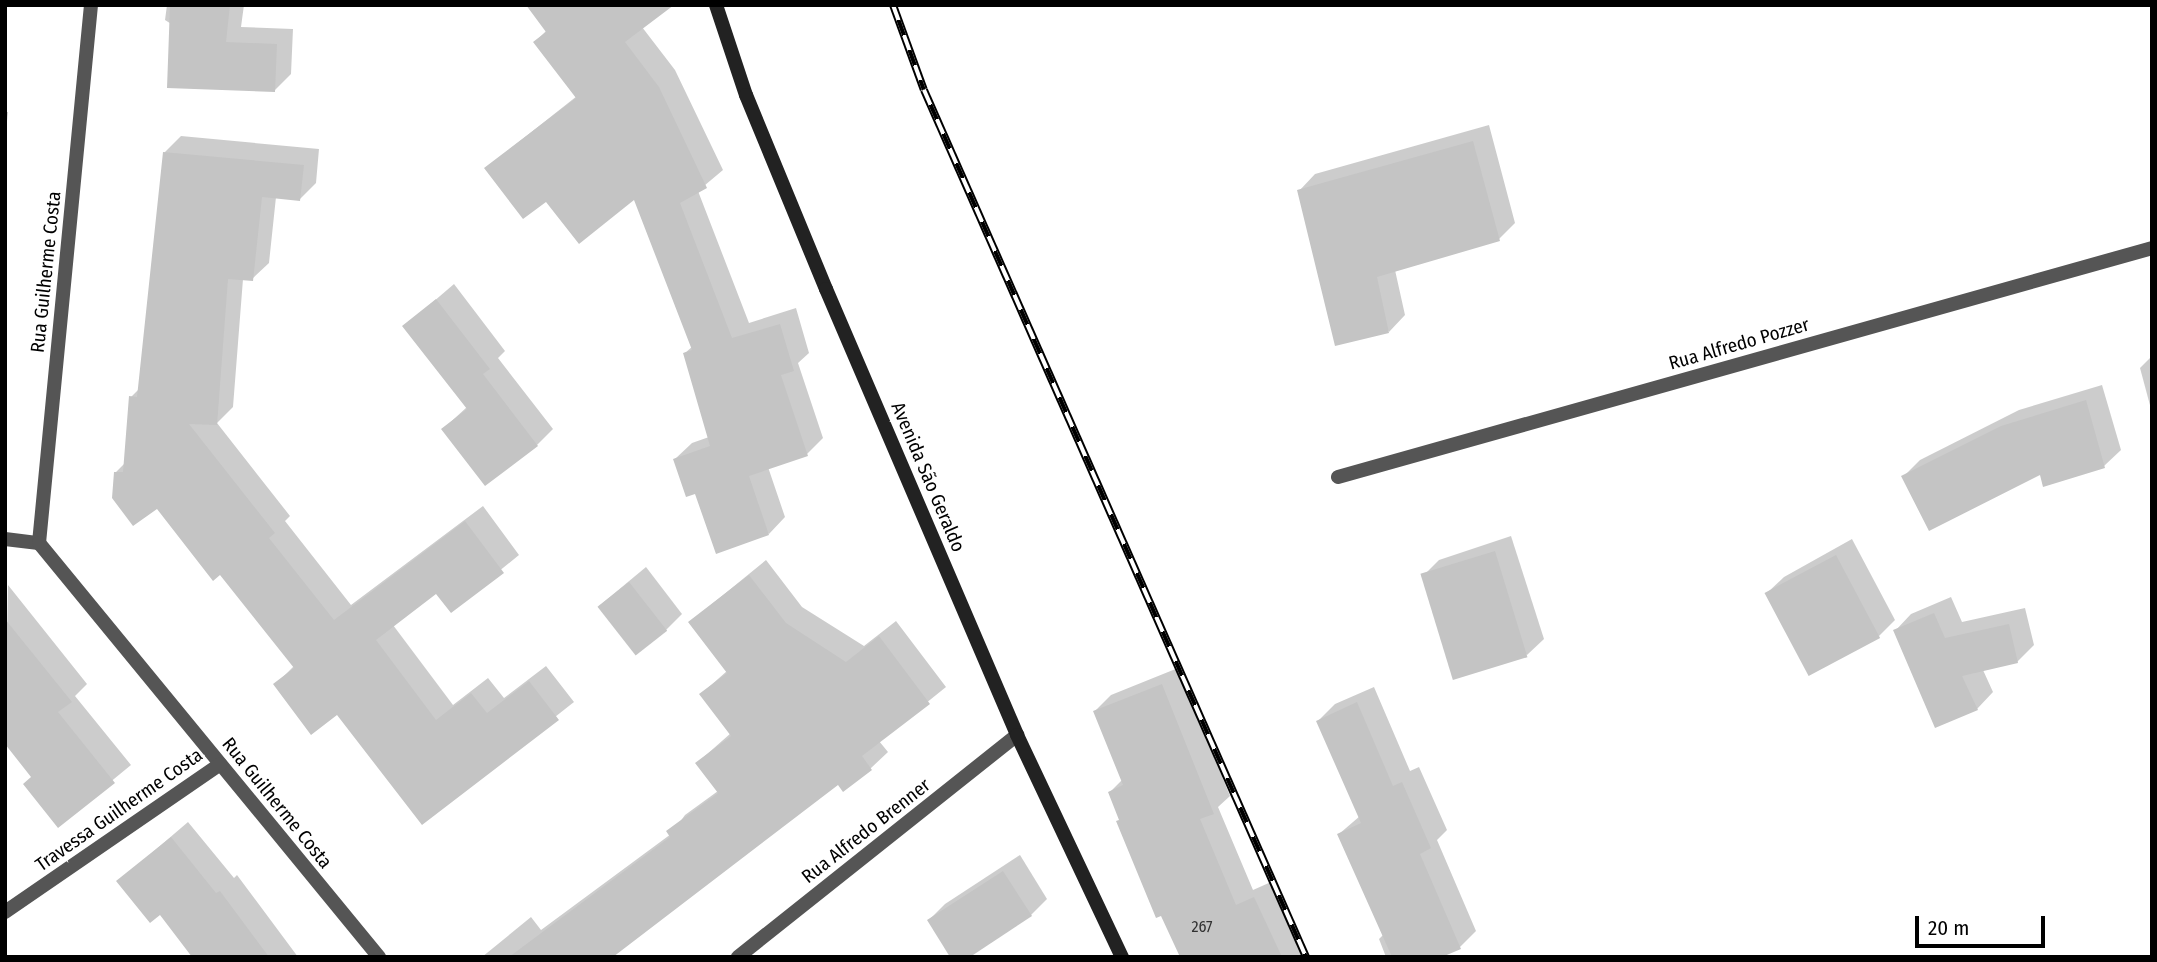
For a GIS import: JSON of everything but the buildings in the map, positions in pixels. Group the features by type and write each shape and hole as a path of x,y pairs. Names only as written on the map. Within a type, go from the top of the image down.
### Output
{"street":[{"name":"Rua Guilherme Costa","path":"91,5 39,542 379,957"},
{"name":"Avenida São Geraldo","path":"716,5 746,95 805,238 1017,735 1122,957"},
{"name":"Rua Alfredo Pozzer","path":"1338,477 2152,248"},
{"path":"5,539 39,542"},
{"name":"Rua Alfredo Brenner","path":"738,957 1017,735"},
{"name":"Travessa Guilherme Costa","path":"5,912 220,764"}],"railway":[{"path":"893,5 924,90 1306,957"}]}
